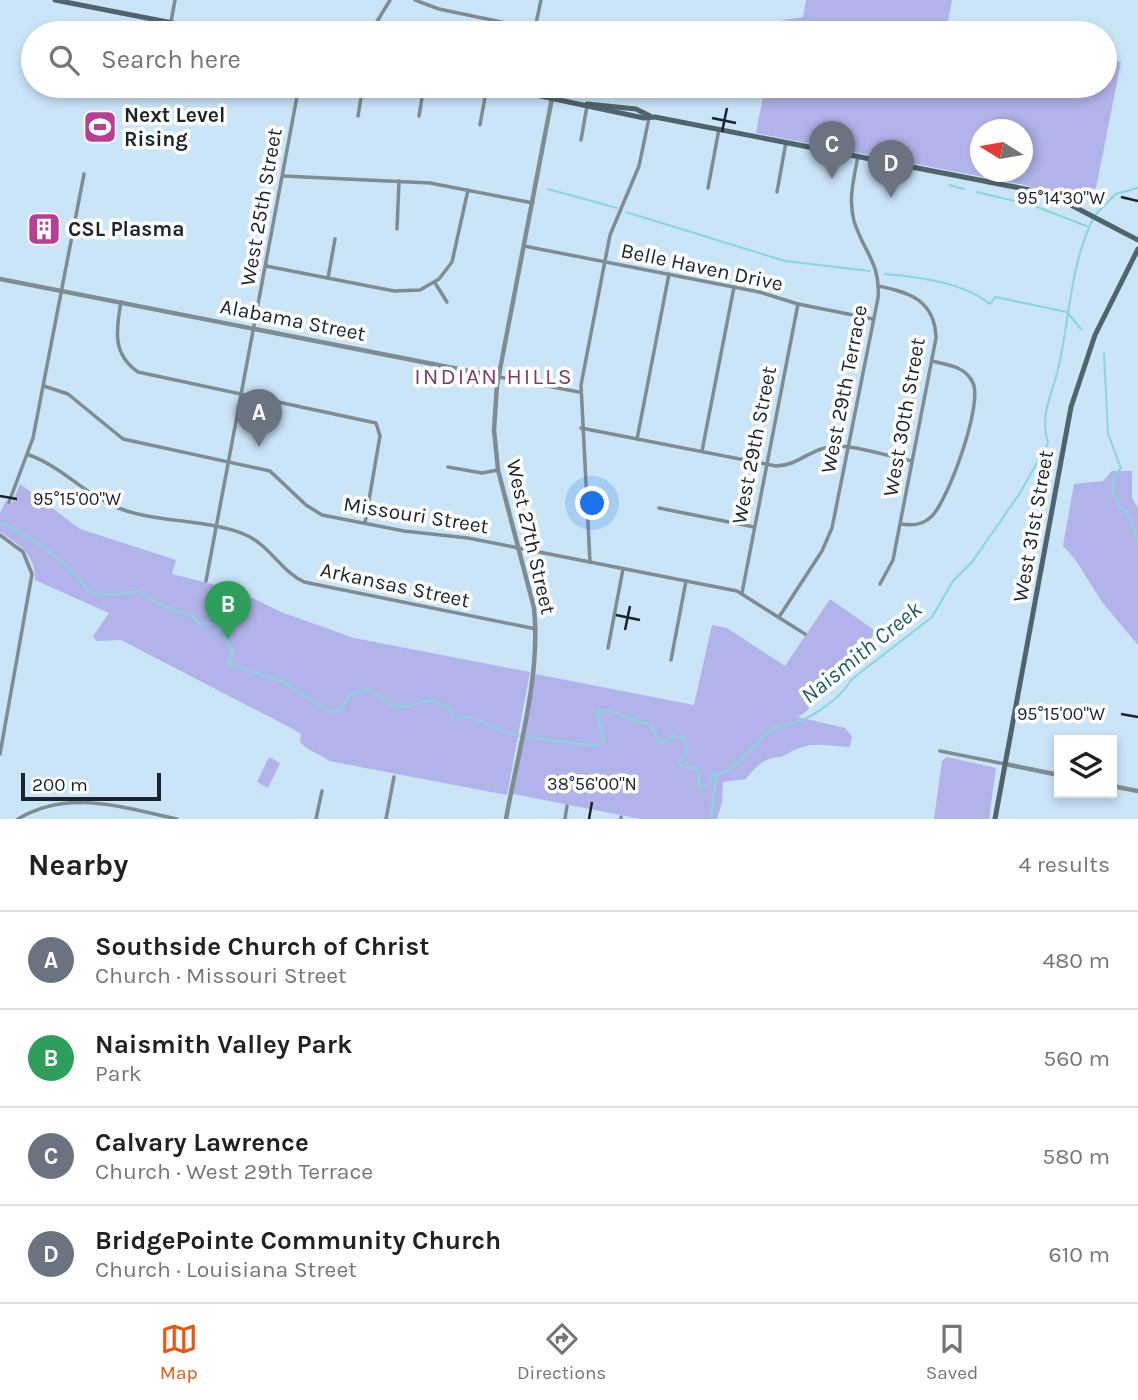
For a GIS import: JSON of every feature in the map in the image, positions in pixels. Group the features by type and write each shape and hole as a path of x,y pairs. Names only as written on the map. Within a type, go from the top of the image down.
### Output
{"main road":[{"path":"55,0 161,21"},
{"path":"557,98 636,109 650,116 1030,190 1080,209 1138,240"},
{"name":"West 31st Street","path":"995,819 1073,399 1095,335 1138,249"}],"street":[{"path":"171,21 175,0"},
{"path":"377,21 390,0"},
{"path":"415,0 439,9 491,21"},
{"path":"536,21 541,0"},
{"name":"West 25th Street","path":"206,581 218,529 297,98"},
{"path":"358,116 361,98"},
{"path":"419,116 422,98"},
{"path":"480,125 485,98"},
{"name":"West 27th Street","path":"506,819 535,657 536,629 534,608 498,470 494,430 499,377 552,98"},
{"path":"581,140 587,104"},
{"path":"590,562 580,393 613,226 639,166 650,116"},
{"path":"708,188 719,129"},
{"path":"777,192 786,142"},
{"name":"West 29th Terrace","path":"779,617 830,536 873,319 878,286 874,262 852,214 851,196 858,156"},
{"path":"9,502 29,456 83,174"},
{"path":"283,176 430,183 533,203"},
{"path":"397,229 399,181"},
{"path":"266,266 403,292 420,290 444,275 455,255 468,190"},
{"path":"328,278 335,239"},
{"name":"Belle Haven Drive","path":"524,246 734,287 798,304 873,319"},
{"path":"637,439 669,274"},
{"name":"Alabama Street","path":"0,279 580,393"},
{"path":"435,283 447,302"},
{"name":"West 30th Street","path":"878,286 906,292 929,309 936,330 893,560 880,584"},
{"path":"702,452 734,287"},
{"path":"121,302 117,343 132,368 150,377 376,423 380,436 365,523"},
{"name":"West 29th Street","path":"742,593 798,304"},
{"path":"900,524 919,524 937,509 970,432 974,413 976,393 969,376 953,366 932,361"},
{"name":"Missouri Street","path":"44,386 68,394 123,439 270,471 316,512 365,523 519,548 742,593 805,634"},
{"path":"581,428 767,464 791,465 831,447 912,461"},
{"name":"Arkansas Street","path":"29,456 53,466 109,505 140,514 218,529 254,540 294,577 311,584 536,629"},
{"path":"449,467 482,473 498,470"},
{"path":"659,508 754,527"},
{"path":"0,536 20,548 27,558 32,579 0,754"},
{"path":"608,648 623,569"},
{"path":"671,660 686,581"},
{"path":"940,751 1054,774"},
{"path":"386,819 394,777"},
{"path":"1117,787 1138,791"},
{"path":"316,819 322,791"},
{"path":"18,819 40,807 74,800 177,819"},
{"path":"565,819 567,806"}],"shaded area":[{"path":"806,0 952,0 948,21 782,21 803,17"},
{"path":"1117,61 1121,62 1117,82"},
{"path":"763,98 1114,98 1096,188 1082,193 1078,204 1009,182 1033,182 1033,119 970,119 970,174 756,133"},
{"path":"1112,471 1132,471 1132,498 1138,508 1138,645 1102,602 1075,559 1063,546 1074,484 1103,481"},
{"path":"20,484 80,529 176,560 172,574 236,590 281,612 354,638 530,672 507,795 329,761 303,745 300,742 301,734 291,728 121,640 96,641 93,636 109,613 35,580 33,564 25,551 0,532 0,513 6,501 12,503"},
{"path":"830,599 877,632 827,679 808,710 798,717 845,728 852,736 850,747 807,746 766,760 746,779 723,782 722,802 717,819 641,819 513,794 535,674 694,705 712,625 727,628 785,666"},
{"path":"269,757 280,763 268,788 257,782"},
{"path":"947,757 996,768 989,819 934,819 942,761"}],"waterway":[{"path":"949,185 964,189"},
{"name":"Naismith Creek","path":"1096,214 1116,194 1138,188"},
{"path":"548,189 617,208"},
{"path":"977,192 1032,205 1089,227"},
{"path":"626,212 785,261 870,271"},
{"name":"Naismith Creek","path":"526,737 597,746 604,740 597,713 599,710 614,712 650,724 661,744 672,736 684,738 687,752 680,761 681,766 696,768 699,772 699,785 704,786 711,782 712,775 736,764 771,730 805,719 828,705 852,679 932,617 953,581 972,562 1020,493 1048,443 1046,413 1059,365 1075,273 1093,219"},
{"path":"885,274 927,279 955,286 990,304 995,297 1067,312 1081,329"},
{"path":"1104,353 1108,434 1121,468 1114,475 1113,492 1120,508 1127,511 1138,540"},
{"name":"Naismith Creek","path":"0,523 48,550 92,593 110,595 139,591 159,604 194,617 200,624 215,624 233,651 228,663 283,682 331,712 342,709 349,695 368,689 391,705 405,707 430,700 449,707 453,715 460,720 466,716 520,736"},
{"path":"711,819 716,775"}],"place":[{"name":"Next Level Rising","path":"100,127"},
{"name":"Calvary Lawrence","path":"832,179"},
{"name":"BridgePointe Community Church","path":"891,198"},
{"name":"CSL Plasma","path":"44,229"},
{"name":"Southside Church of Christ","path":"259,447"},
{"name":"Naismith Valley Park","path":"228,639"}],"district":[{"name":"INDIAN HILLS","path":"494,376"}]}
